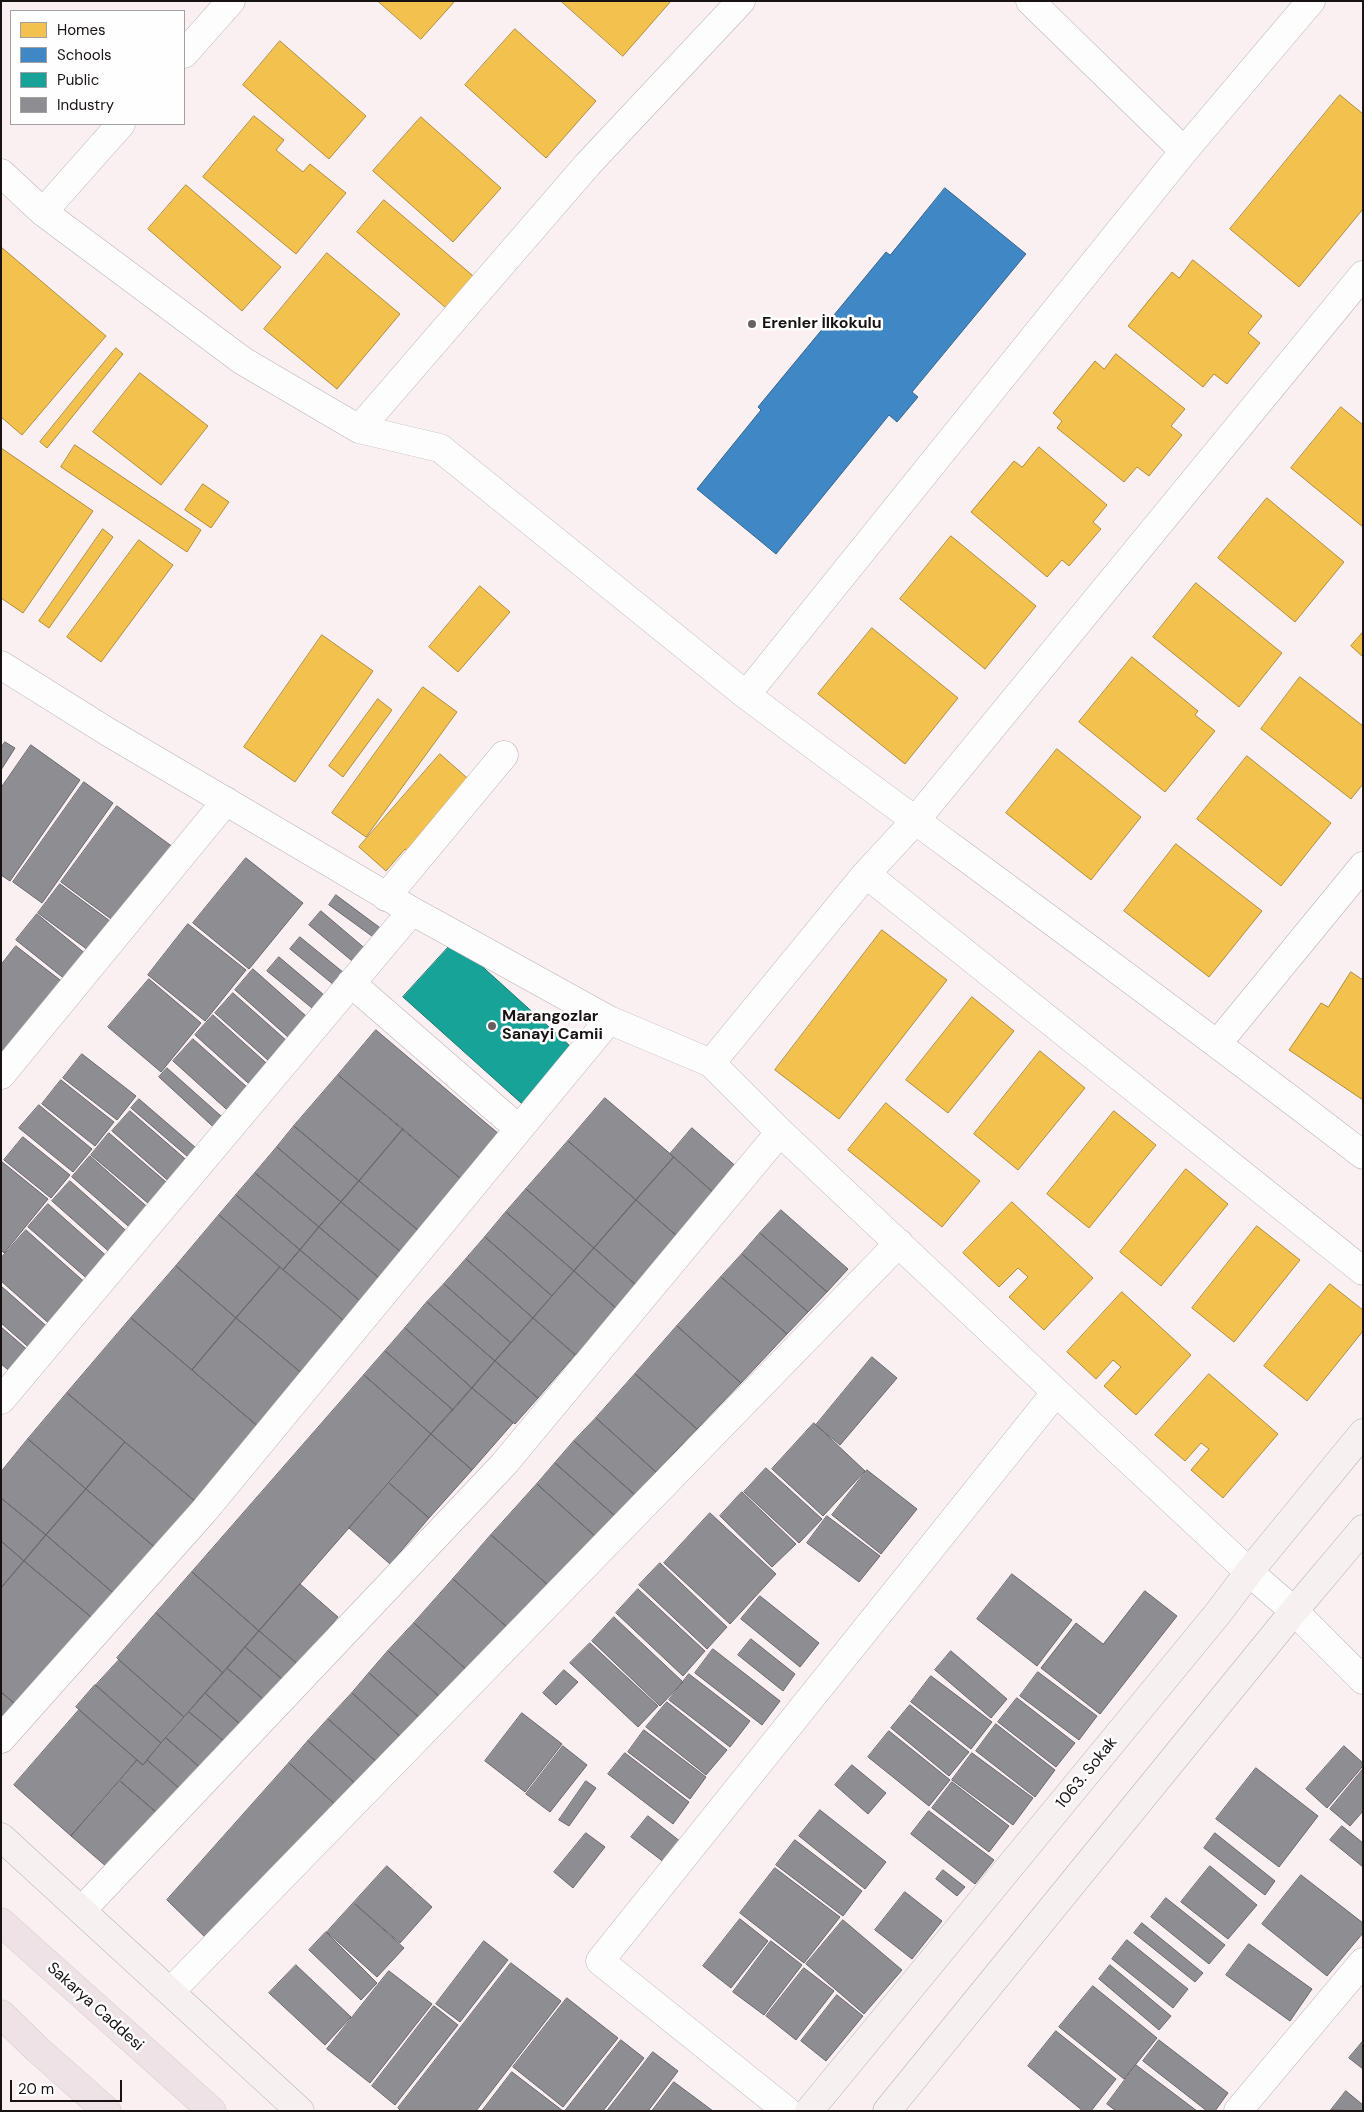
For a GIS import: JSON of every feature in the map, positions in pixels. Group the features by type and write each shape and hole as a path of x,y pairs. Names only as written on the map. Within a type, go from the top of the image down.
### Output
{"main road":[{"name":"1063. Sokak","path":"809,2111 1219,1612 1249,1572 1363,1433"},
{"path":"888,2111 1294,1611 1363,1529"},
{"path":"1,1837 300,2111"},
{"name":"Sakarya Caddesi","path":"1,1922 212,2111"},
{"path":"1,2014 37,2049 107,2111"}],"street":[{"path":"185,53 231,1"},
{"path":"359,429 588,164 741,1"},
{"path":"1030,1 1184,151"},
{"path":"746,695 1184,151 1311,1"},
{"path":"43,212 121,125"},
{"path":"1,173 43,212 243,361 359,429 440,448 746,695 1218,1043 1363,1155"},
{"path":"711,1062 866,874 915,821 1363,275"},
{"path":"1,665 108,732 412,912 609,1020 711,1062 780,1132 1249,1572 1294,1611 1363,1680"},
{"path":"386,897 504,755"},
{"path":"1,1075 226,801"},
{"path":"1218,1043 1363,866"},
{"path":"866,874 1363,1271"},
{"path":"1,1400 412,912"},
{"path":"351,983 519,1129"},
{"path":"1,1740 204,1512 609,1020"},
{"path":"82,1910 504,1464 780,1132"},
{"path":"171,1991 898,1243"},
{"path":"787,2111 600,1961 1056,1392"},
{"path":"1238,2111 1363,1962"}],"building: Homes":[{"path":"378,1 455,1 421,39"},
{"path":"561,1 671,1 623,56"},
{"path":"515,29 596,101 546,158 465,85"},
{"path":"280,41 366,116 329,159 243,85"},
{"path":"1340,95 1363,114 1363,209 1299,287 1230,229"},
{"path":"254,116 284,140 276,150 303,172 310,164 346,193 296,254 203,177"},
{"path":"421,117 501,188 453,242 373,171"},
{"path":"186,185 281,267 242,311 148,229"},
{"path":"384,200 479,281 452,313 357,232"},
{"path":"1,247 106,336 22,435 1,417"},
{"path":"327,253 400,314 337,389 264,329"},
{"path":"1193,260 1262,316 1248,333 1260,343 1227,384 1214,374 1203,387 1128,326 1172,272 1179,278"},
{"path":"116,348 123,354 47,448 40,442"},
{"path":"1116,354 1185,409 1171,426 1182,435 1149,476 1137,467 1124,482 1057,428 1062,421 1053,413 1095,361 1104,369"},
{"path":"140,373 208,426 161,485 93,432"},
{"path":"1341,407 1363,425 1363,527 1291,468"},
{"path":"75,445 201,530 187,552 61,467"},
{"path":"1039,447 1107,505 1093,522 1101,529 1069,566 1062,560 1047,577 971,512 1014,461 1022,467"},
{"path":"1,448 93,511 23,613 1,598"},
{"path":"203,484 229,502 211,528 185,510"},
{"path":"1267,498 1344,562 1295,622 1218,558"},
{"path":"103,529 113,537 49,628 39,621"},
{"path":"951,536 1036,606 985,669 900,599"},
{"path":"139,540 173,565 101,662 67,637"},
{"path":"1196,583 1282,653 1239,707 1153,637"},
{"path":"480,586 510,612 458,672 429,647"},
{"path":"872,628 958,698 905,764 818,694"},
{"path":"1363,632 1363,657 1351,646"},
{"path":"322,635 373,671 295,782 244,747"},
{"path":"1132,657 1198,711 1195,715 1215,731 1165,792 1079,722"},
{"path":"1300,677 1363,726 1363,784 1351,799 1261,729"},
{"path":"423,687 457,712 366,837 332,813"},
{"path":"378,699 392,710 343,777 329,766"},
{"path":"1057,749 1141,817 1091,880 1006,813"},
{"path":"440,754 474,784 412,855 405,849 386,871 359,847"},
{"path":"1247,756 1331,823 1281,886 1197,819"},
{"path":"1176,844 1262,911 1209,977 1124,911"},
{"path":"882,930 947,980 839,1119 775,1070"},
{"path":"1351,972 1363,980 1363,1100 1289,1050 1321,1003 1328,1007"},
{"path":"972,997 1014,1031 948,1113 906,1080"},
{"path":"1040,1051 1085,1088 1018,1170 974,1134"},
{"path":"886,1103 980,1181 942,1227 848,1150"},
{"path":"1114,1111 1156,1145 1089,1228 1047,1194"},
{"path":"1186,1169 1228,1204 1161,1286 1120,1252"},
{"path":"1012,1202 1093,1278 1044,1330 1009,1297 1028,1277 1018,1268 999,1287 963,1253"},
{"path":"1257,1226 1300,1260 1234,1342 1192,1308"},
{"path":"1330,1284 1363,1310 1363,1331 1307,1401 1264,1366"},
{"path":"1122,1292 1191,1355 1136,1415 1104,1386 1121,1367 1113,1360 1096,1379 1067,1352"},
{"path":"1209,1374 1278,1434 1223,1498 1191,1470 1209,1449 1201,1443 1185,1461 1155,1435"}],"building: Schools":[{"path":"945,188 1026,254 912,392 918,397 897,422 889,415 776,554 697,489 761,410 758,407 886,252 890,255"}],"building: Public":[{"name":"Marangozlar Sanayi Camii","path":"454,941 580,1055 530,1111 403,997"}],"building: Industry":[{"path":"5,742 15,748 1,770 1,748"},
{"path":"31,745 80,780 10,881 1,875 1,788"},
{"path":"84,782 113,803 42,903 13,882"},
{"path":"117,806 177,850 122,927 61,882"},
{"path":"246,858 303,903 249,969 193,923"},
{"path":"60,884 118,927 96,956 38,913"},
{"path":"336,895 383,930 376,939 329,905"},
{"path":"321,911 368,951 357,965 309,925"},
{"path":"37,914 92,959 71,984 16,940"},
{"path":"188,924 246,970 205,1021 148,975"},
{"path":"300,937 344,973 334,985 290,949"},
{"path":"16,946 64,983 15,1046 1,1053 1,965"},
{"path":"279,957 324,995 312,1008 267,971"},
{"path":"253,969 315,1024 297,1045 235,990"},
{"path":"149,979 201,1023 161,1072 108,1027"},
{"path":"233,993 296,1049 278,1069 215,1013"},
{"path":"213,1015 275,1071 257,1091 195,1035"},
{"path":"376,1030 506,1140 468,1185 338,1075"},
{"path":"193,1039 256,1095 235,1117 173,1061"},
{"path":"82,1054 136,1096 117,1120 63,1078"},
{"path":"167,1068 230,1124 221,1134 159,1077"},
{"path":"338,1075 403,1129 359,1181 294,1126"},
{"path":"61,1080 114,1122 95,1146 42,1104"},
{"path":"605,1098 674,1157 636,1200 568,1141"},
{"path":"139,1099 203,1154 195,1163 131,1108"},
{"path":"39,1105 92,1149 73,1172 19,1128"},
{"path":"130,1111 191,1164 173,1185 112,1131"},
{"path":"294,1126 359,1181 341,1202 277,1147"},
{"path":"692,1128 739,1169 716,1195 670,1154"},
{"path":"403,1129 468,1185 425,1236 359,1181"},
{"path":"109,1133 173,1188 155,1209 91,1155"},
{"path":"23,1137 70,1175 51,1198 4,1160"},
{"path":"568,1141 636,1200 594,1248 526,1189"},
{"path":"277,1147 341,1202 319,1227 255,1173"},
{"path":"90,1156 153,1212 135,1232 72,1177"},
{"path":"674,1157 716,1195 679,1238 636,1200"},
{"path":"1,1161 48,1199 4,1253 1,1250"},
{"path":"255,1173 319,1227 300,1250 236,1195"},
{"path":"70,1181 132,1236 114,1256 52,1201"},
{"path":"359,1181 425,1236 407,1257 341,1202"},
{"path":"526,1189 594,1248 574,1271 506,1212"},
{"path":"236,1195 300,1250 283,1270 219,1215"},
{"path":"636,1200 679,1238 637,1286 594,1248"},
{"path":"341,1202 407,1257 385,1283 319,1227"},
{"path":"48,1204 111,1260 91,1282 28,1227"},
{"path":"781,1210 848,1269 827,1292 760,1233"},
{"path":"506,1212 574,1271 552,1296 485,1237"},
{"path":"219,1215 280,1267 236,1318 176,1266"},
{"path":"319,1227 385,1283 365,1305 300,1250"},
{"path":"26,1230 89,1286 53,1327 1,1281 1,1258"},
{"path":"760,1233 827,1292 808,1312 742,1254"},
{"path":"485,1237 552,1296 533,1318 466,1259"},
{"path":"594,1248 637,1286 617,1309 574,1271"},
{"path":"300,1250 365,1305 349,1325 283,1270"},
{"path":"742,1254 808,1312 787,1334 721,1277"},
{"path":"466,1259 533,1318 511,1343 444,1284"},
{"path":"176,1266 236,1318 192,1370 131,1318"},
{"path":"280,1267 349,1325 305,1376 236,1318"},
{"path":"574,1271 617,1309 576,1355 533,1318"},
{"path":"721,1277 787,1334 741,1383 677,1326"},
{"path":"444,1284 511,1343 495,1361 427,1302"},
{"path":"1,1286 51,1330 33,1351 1,1323"},
{"path":"427,1302 495,1361 472,1388 405,1328"},
{"path":"131,1318 261,1429 197,1503 67,1393"},
{"path":"236,1318 305,1376 261,1429 192,1370"},
{"path":"533,1318 575,1355 538,1398 495,1361"},
{"path":"677,1326 741,1383 697,1429 635,1374"},
{"path":"1,1327 30,1352 12,1373 1,1364"},
{"path":"405,1328 472,1388 453,1410 385,1351"},
{"path":"385,1351 453,1410 431,1434 364,1375"},
{"path":"872,1357 897,1378 840,1445 816,1425"},
{"path":"495,1361 538,1398 515,1424 472,1388"},
{"path":"635,1374 697,1429 656,1472 596,1418"},
{"path":"364,1375 431,1434 259,1631 192,1572"},
{"path":"472,1388 513,1423 472,1470 431,1434"},
{"path":"67,1393 125,1442 86,1489 28,1439"},
{"path":"596,1418 656,1472 635,1495 574,1441"},
{"path":"814,1423 865,1471 823,1516 772,1469"},
{"path":"431,1434 472,1470 429,1518 389,1483"},
{"path":"28,1439 86,1489 46,1535 1,1498 1,1472"},
{"path":"574,1441 635,1495 615,1516 555,1463"},
{"path":"125,1442 197,1503 158,1550 86,1489"},
{"path":"555,1463 615,1516 595,1536 537,1484"},
{"path":"766,1468 822,1519 799,1543 744,1492"},
{"path":"867,1470 917,1509 881,1554 832,1515"},
{"path":"389,1483 429,1518 390,1564 349,1528"},
{"path":"537,1484 595,1536 549,1586 491,1535"},
{"path":"86,1489 158,1550 118,1597 46,1535"},
{"path":"742,1492 796,1544 772,1567 720,1516"},
{"path":"1,1498 46,1535 24,1561 1,1541"},
{"path":"710,1513 776,1574 730,1624 664,1563"},
{"path":"827,1516 880,1556 859,1582 807,1543"},
{"path":"46,1535 118,1597 97,1622 24,1561"},
{"path":"491,1535 549,1586 508,1628 453,1579"},
{"path":"1,1541 24,1561 1,1588"},
{"path":"24,1561 97,1622 22,1710 1,1692 1,1588"},
{"path":"660,1563 727,1627 707,1649 639,1585"},
{"path":"192,1572 259,1631 223,1673 156,1613"},
{"path":"1012,1574 1072,1620 1037,1666 977,1619"},
{"path":"453,1579 508,1628 468,1671 414,1623"},
{"path":"300,1584 338,1617 298,1664 259,1631"},
{"path":"638,1589 705,1651 683,1676 616,1613"},
{"path":"1145,1591 1177,1616 1100,1714 1041,1668 1076,1623 1103,1644"},
{"path":"760,1596 819,1643 800,1667 741,1619"},
{"path":"156,1613 223,1673 184,1717 117,1658"},
{"path":"614,1617 683,1682 660,1706 592,1641"},
{"path":"414,1623 468,1671 441,1698 388,1651"},
{"path":"259,1631 296,1663 282,1679 245,1647"},
{"path":"751,1639 795,1674 783,1691 738,1655"},
{"path":"590,1643 658,1706 638,1727 570,1663"},
{"path":"245,1647 282,1679 263,1699 227,1668"},
{"path":"713,1649 780,1701 762,1725 695,1673"},
{"path":"388,1651 441,1698 421,1719 369,1673"},
{"path":"951,1651 1007,1699 991,1718 935,1670"},
{"path":"119,1660 184,1717 161,1743 96,1685"},
{"path":"227,1668 263,1699 241,1725 205,1693"},
{"path":"564,1670 578,1682 556,1705 543,1693"},
{"path":"1038,1672 1097,1716 1079,1740 1020,1696"},
{"path":"369,1673 421,1719 403,1739 352,1693"},
{"path":"689,1674 750,1721 730,1747 669,1700"},
{"path":"931,1676 992,1722 971,1749 911,1702"},
{"path":"95,1685 161,1743 143,1765 76,1707"},
{"path":"1,1692 22,1710 1,1734"},
{"path":"205,1693 241,1725 226,1743 189,1712"},
{"path":"352,1693 403,1739 379,1764 328,1719"},
{"path":"1017,1698 1075,1743 1056,1767 998,1722"},
{"path":"667,1702 727,1750 706,1775 646,1727"},
{"path":"910,1705 969,1752 949,1776 891,1728"},
{"path":"79,1710 137,1760 71,1836 14,1785"},
{"path":"189,1712 226,1743 203,1770 166,1738"},
{"path":"522,1713 562,1744 525,1792 485,1761"},
{"path":"328,1719 379,1764 358,1786 308,1741"},
{"path":"996,1724 1055,1770 1035,1797 976,1751"},
{"path":"644,1730 706,1777 690,1799 628,1752"},
{"path":"889,1731 950,1780 929,1806 868,1757"},
{"path":"166,1738 203,1770 183,1792 147,1760"},
{"path":"308,1741 358,1786 338,1807 289,1763"},
{"path":"563,1746 587,1765 550,1812 526,1794"},
{"path":"1344,1746 1363,1763 1363,1766 1327,1808 1306,1789"},
{"path":"625,1753 689,1802 673,1824 608,1774"},
{"path":"972,1753 1033,1798 1013,1825 952,1780"},
{"path":"137,1760 143,1765 147,1760 186,1794 164,1819 120,1781"},
{"path":"289,1763 338,1807 210,1942 167,1900"},
{"path":"852,1765 886,1793 868,1814 835,1785"},
{"path":"1256,1768 1318,1816 1279,1867 1216,1819"},
{"path":"1363,1769 1363,1811 1350,1826 1330,1809"},
{"path":"120,1781 164,1819 115,1874 71,1836"},
{"path":"586,1781 596,1788 569,1826 559,1820"},
{"path":"952,1782 1009,1826 989,1852 932,1808"},
{"path":"820,1810 886,1862 865,1889 799,1836"},
{"path":"929,1811 994,1860 975,1884 911,1834"},
{"path":"648,1816 681,1842 665,1863 631,1837"},
{"path":"1342,1826 1363,1843 1363,1867 1330,1840"},
{"path":"586,1833 605,1847 573,1888 554,1872"},
{"path":"1215,1833 1275,1881 1265,1895 1204,1848"},
{"path":"795,1840 862,1891 843,1916 776,1865"},
{"path":"387,1866 432,1907 400,1943 355,1904 404,1948 377,1977 327,1932"},
{"path":"1210,1866 1257,1905 1228,1939 1181,1902"},
{"path":"775,1868 840,1917 804,1963 740,1913"},
{"path":"943,1870 965,1887 957,1896 936,1879"},
{"path":"1301,1875 1363,1923 1363,1933 1327,1976 1262,1924"},
{"path":"905,1892 942,1921 912,1959 875,1930"},
{"path":"1166,1898 1225,1945 1209,1964 1151,1917"},
{"path":"740,1919 768,1941 731,1988 703,1966"},
{"path":"843,1920 902,1970 864,2014 806,1964"},
{"path":"1142,1923 1203,1973 1195,1982 1134,1933"},
{"path":"326,1932 377,1983 361,2000 309,1950"},
{"path":"1127,1940 1188,1989 1173,2008 1112,1959"},
{"path":"484,1941 508,1960 460,2022 436,2004"},
{"path":"771,1941 802,1965 764,2015 733,1992"},
{"path":"1249,1944 1312,1989 1290,2021 1226,1975"},
{"path":"511,1963 561,2001 476,2111 401,2111 398,2108"},
{"path":"296,1965 351,2017 325,2045 269,1993"},
{"path":"1110,1965 1171,2016 1159,2030 1099,1979"},
{"path":"804,1968 834,1991 796,2040 766,2016"},
{"path":"389,1971 432,2004 370,2083 327,2049"},
{"path":"1093,1986 1157,2038 1124,2079 1059,2027"},
{"path":"837,1995 863,2016 826,2061 801,2041"},
{"path":"567,1998 618,2038 563,2107 513,2067"},
{"path":"434,2006 458,2025 395,2105 372,2086"},
{"path":"1056,2031 1116,2079 1091,2111 1083,2111 1028,2066"},
{"path":"621,2040 644,2058 603,2111 565,2111"},
{"path":"1159,2040 1228,2093 1215,2111 1207,2111 1143,2061"},
{"path":"1363,2041 1363,2069 1349,2058"},
{"path":"653,2052 678,2071 648,2111 607,2111"},
{"path":"1136,2065 1197,2111 1116,2111 1107,2104"},
{"path":"512,2072 563,2111 482,2111"},
{"path":"674,2082 713,2111 652,2111"},
{"path":"1346,2091 1363,2105 1363,2111 1331,2110"}],"place":[{"name":"Erenler İlkokulu","path":"752,324"},
{"name":"Marangozlar Sanayi Camii","path":"492,1026"}]}
